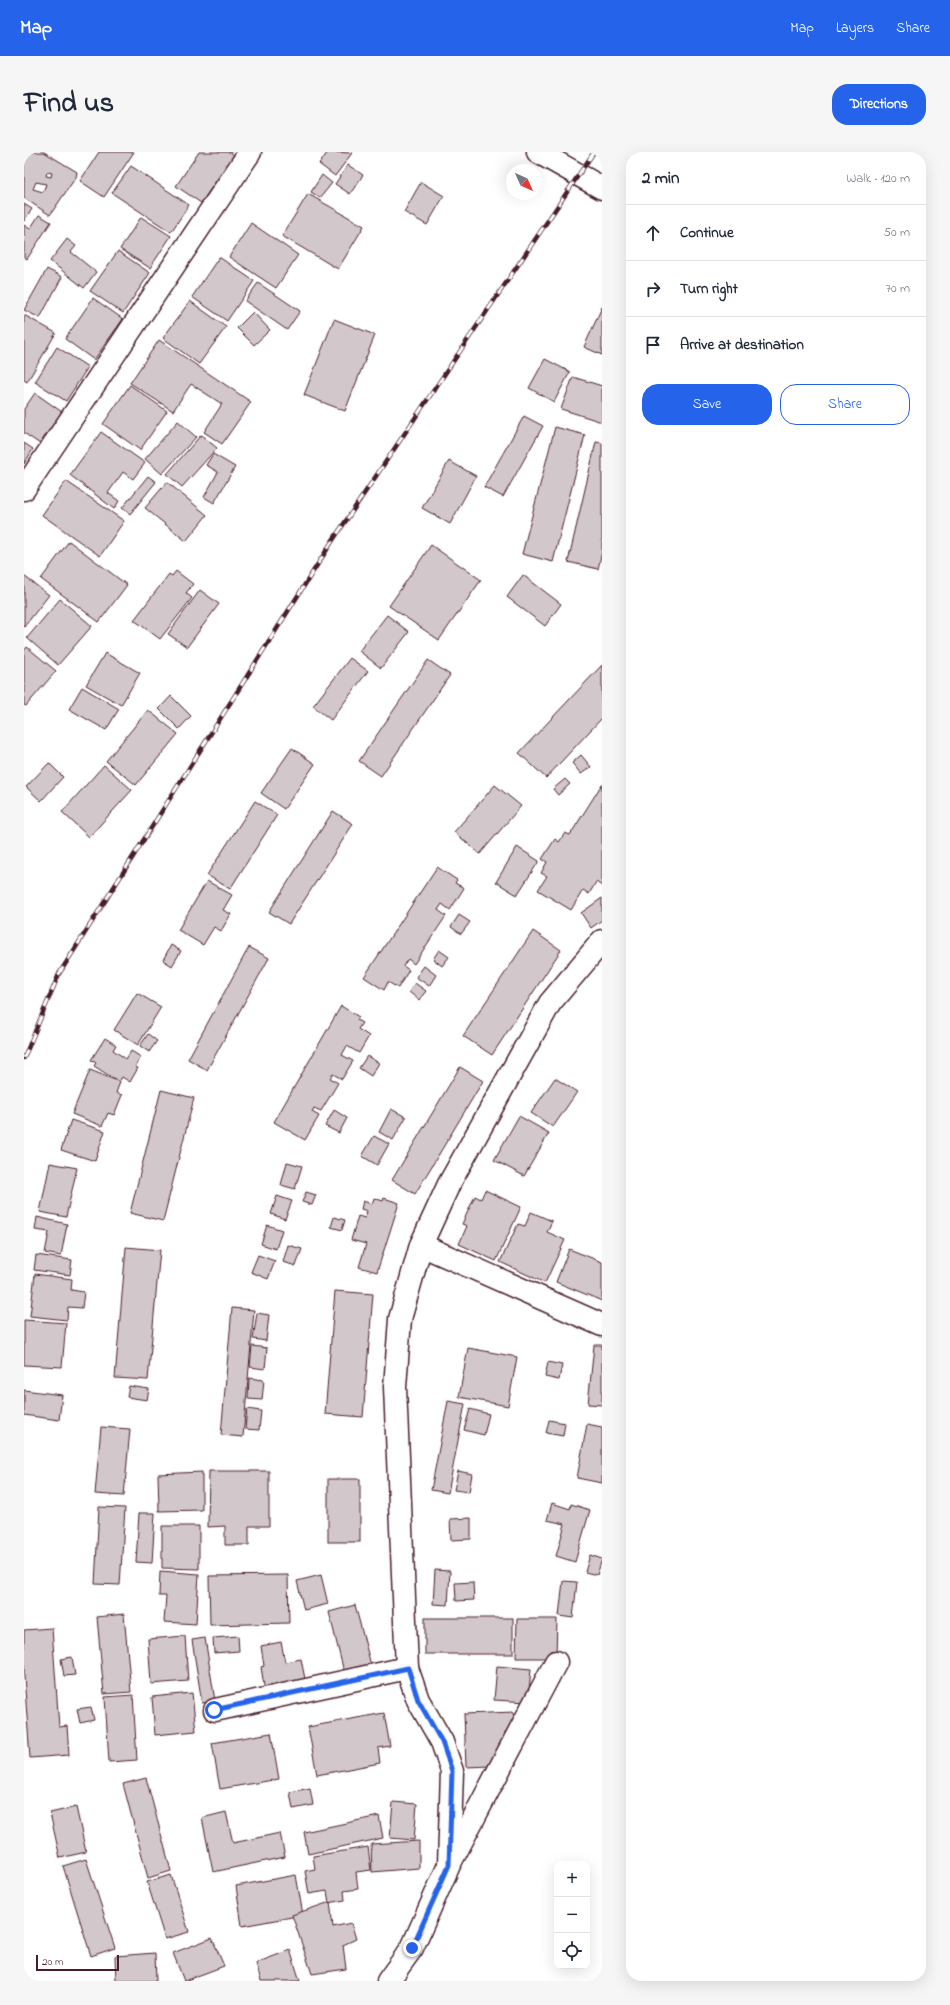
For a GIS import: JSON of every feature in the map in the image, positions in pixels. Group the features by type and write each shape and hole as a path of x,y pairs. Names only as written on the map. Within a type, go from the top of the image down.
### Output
{"street":[{"path":"24,489 250,152"},
{"path":"538,152 578,176 602,188"},
{"path":"449,1865 452,1771 442,1742 418,1700 408,1668 395,1388 400,1319 421,1245 449,1184 550,1003 602,941"},
{"path":"421,1245 602,1325"},
{"path":"388,1981 412,1948 449,1865 556,1662"},
{"path":"214,1710 408,1668"}],"building":[{"path":"24,152 44,152 77,172 76,177 50,215 24,198","holes":["47,172 52,173 51,177 46,176","36,182 46,184 43,192 33,189"]},
{"path":"99,152 134,152 104,197 80,181"},
{"path":"199,152 230,152 234,155 201,203 176,186"},
{"path":"328,152 352,153 335,176 319,164"},
{"path":"348,165 363,175 350,194 335,184"},
{"path":"131,166 189,205 171,232 112,193"},
{"path":"322,175 332,183 320,198 311,192"},
{"path":"421,182 444,196 427,225 404,212"},
{"path":"308,194 364,226 338,269 282,236"},
{"path":"24,204 32,209 24,221"},
{"path":"39,215 51,222 27,259 24,257 24,241 26,237 24,236 24,225 30,229"},
{"path":"141,217 171,236 150,268 120,249"},
{"path":"251,223 298,255 276,288 229,257"},
{"path":"67,239 76,246 71,252 96,272 84,288 50,261"},
{"path":"118,251 150,273 123,313 90,291"},
{"path":"219,257 254,281 227,321 192,297"},
{"path":"47,269 62,277 40,318 24,310"},
{"path":"258,283 300,311 287,330 245,301"},
{"path":"93,298 123,319 94,360 65,339"},
{"path":"190,301 226,327 199,364 163,338"},
{"path":"602,307 602,355 584,347"},
{"path":"253,312 270,330 254,345 237,328"},
{"path":"24,315 56,333 27,382 24,380"},
{"path":"334,319 375,335 345,411 304,395"},
{"path":"159,340 251,402 222,444 204,432 222,404 191,384 173,411 130,383"},
{"path":"57,347 88,367 66,401 35,382"},
{"path":"545,359 570,372 554,402 529,388"},
{"path":"573,377 602,386 602,422 561,409"},
{"path":"130,385 167,411 140,450 103,424"},
{"path":"35,393 62,412 40,444 24,433 24,409"},
{"path":"524,416 543,426 503,497 484,487"},
{"path":"178,421 196,437 162,474 145,459"},
{"path":"555,427 585,435 553,562 522,554"},
{"path":"101,432 145,463 133,479 123,472 108,493 119,501 114,509 70,475"},
{"path":"201,435 217,448 182,487 167,474"},
{"path":"596,442 602,443 602,551 598,569 568,562"},
{"path":"24,443 33,449 24,464"},
{"path":"213,454 235,467 214,503 204,497 218,472 206,465"},
{"path":"449,461 476,476 450,524 422,508"},
{"path":"148,476 156,482 130,514 122,508"},
{"path":"66,481 124,521 100,556 42,515"},
{"path":"167,482 207,515 186,541 145,508"},
{"path":"69,541 127,585 99,622 41,579"},
{"path":"431,545 481,580 439,640 389,606"},
{"path":"176,571 193,584 186,593 192,598 160,639 134,620 169,574 172,576"},
{"path":"523,575 561,604 545,626 507,597"},
{"path":"24,576 49,595 24,627"},
{"path":"200,590 219,604 187,647 168,634"},
{"path":"60,599 92,626 58,665 27,638"},
{"path":"387,615 409,632 381,668 359,651"},
{"path":"27,647 56,671 26,706 24,705 24,651"},
{"path":"105,653 140,673 121,705 86,685"},
{"path":"350,658 368,671 331,720 313,706"},
{"path":"428,660 450,675 381,776 359,761"},
{"path":"602,665 602,718 546,778 519,753"},
{"path":"82,687 119,709 106,730 69,709"},
{"path":"171,696 191,716 179,729 159,709"},
{"path":"148,710 178,734 136,785 106,761"},
{"path":"292,748 315,764 284,809 261,793"},
{"path":"581,755 591,767 581,774 572,763"},
{"path":"49,763 63,777 41,801 26,787"},
{"path":"104,765 132,790 89,837 62,812"},
{"path":"565,779 570,784 558,795 553,789"},
{"path":"602,784 602,886 596,882 589,894 583,890 571,910 538,890 547,876 541,873 547,862 542,859 555,839 559,842 565,833 570,835"},
{"path":"495,785 521,806 480,854 454,832"},
{"path":"255,801 277,815 230,889 207,875"},
{"path":"333,811 353,824 289,924 269,912"},
{"path":"517,847 539,861 517,895 496,882"},
{"path":"437,867 457,880 455,883 464,888 450,910 442,904 438,910 446,916 414,964 408,959 403,966 409,970 398,988 388,982 384,990 364,977"},
{"path":"207,881 232,895 223,910 231,914 221,931 214,927 203,945 178,930"},
{"path":"602,898 602,920 591,928 581,913"},
{"path":"459,915 470,922 461,934 451,927"},
{"path":"533,931 561,950 492,1055 463,1036"},
{"path":"171,945 181,951 172,966 163,960"},
{"path":"249,947 269,958 207,1070 188,1059"},
{"path":"439,950 449,957 442,966 433,959"},
{"path":"424,966 436,975 429,986 416,977"},
{"path":"415,983 426,991 419,1000 409,992"},
{"path":"137,993 161,1007 138,1045 114,1030"},
{"path":"341,1006 359,1017 357,1020 362,1023 358,1029 369,1036 359,1053 347,1046 342,1055 353,1061 342,1079 333,1074 330,1078 338,1083 321,1111 314,1108 312,1112 319,1116 305,1140 274,1122"},
{"path":"148,1034 157,1041 149,1052 140,1046"},
{"path":"105,1038 116,1045 113,1050 126,1059 131,1051 141,1057 135,1067 138,1068 130,1082 122,1077 119,1082 94,1066 96,1063 91,1060"},
{"path":"367,1056 379,1063 371,1076 359,1068"},
{"path":"460,1067 483,1081 415,1194 392,1180"},
{"path":"90,1070 120,1082 116,1093 122,1095 114,1115 108,1113 102,1126 72,1114"},
{"path":"555,1078 577,1092 553,1127 531,1113"},
{"path":"161,1090 194,1098 163,1221 130,1213"},
{"path":"391,1109 406,1117 393,1140 379,1132"},
{"path":"334,1110 347,1118 339,1133 325,1126"},
{"path":"519,1116 549,1133 524,1176 494,1160"},
{"path":"71,1120 105,1131 95,1161 61,1150"},
{"path":"374,1136 389,1144 377,1165 362,1156"},
{"path":"287,1162 302,1166 295,1189 281,1185"},
{"path":"50,1163 77,1168 66,1217 40,1212"},
{"path":"485,1190 521,1207 496,1261 459,1244 467,1226 462,1224 475,1196 481,1199"},
{"path":"306,1192 316,1195 312,1205 302,1202"},
{"path":"277,1196 292,1201 285,1219 271,1214"},
{"path":"374,1198 383,1201 384,1198 399,1203 377,1272 359,1267 366,1244 351,1240 358,1216 365,1218 367,1211 361,1209 363,1201 372,1204"},
{"path":"531,1212 552,1221 547,1232 565,1240 545,1283 500,1262 518,1224 525,1226"},
{"path":"37,1217 67,1224 61,1256 45,1253 49,1232 35,1230"},
{"path":"334,1217 345,1220 342,1230 331,1227"},
{"path":"267,1225 282,1230 276,1249 261,1244"},
{"path":"288,1245 302,1249 296,1266 283,1262"},
{"path":"126,1247 160,1250 148,1380 115,1378"},
{"path":"569,1249 602,1262 602,1301 556,1282"},
{"path":"36,1255 72,1260 70,1275 34,1270"},
{"path":"258,1255 275,1261 268,1279 251,1272"},
{"path":"35,1274 72,1279 71,1290 84,1292 82,1308 68,1307 67,1320 30,1316"},
{"path":"335,1291 373,1294 363,1417 325,1414"},
{"path":"232,1308 254,1310 243,1437 221,1435"},
{"path":"257,1313 269,1315 266,1341 253,1339"},
{"path":"24,1320 66,1323 62,1367 24,1365"},
{"path":"594,1345 602,1345 602,1405 588,1404"},
{"path":"252,1346 267,1348 265,1369 250,1367"},
{"path":"468,1348 517,1357 508,1406 459,1397"},
{"path":"548,1362 562,1365 559,1380 545,1377"},
{"path":"249,1378 264,1380 262,1400 248,1399"},
{"path":"129,1386 149,1389 147,1400 127,1397"},
{"path":"24,1390 62,1395 59,1420 24,1415"},
{"path":"448,1401 465,1404 448,1493 431,1490"},
{"path":"247,1409 261,1411 259,1430 245,1429"},
{"path":"470,1409 489,1414 484,1435 464,1430"},
{"path":"549,1420 565,1423 563,1436 546,1433"},
{"path":"587,1424 602,1427 602,1483 577,1478"},
{"path":"101,1427 130,1429 124,1496 95,1494"},
{"path":"209,1471 269,1471 269,1526 249,1526 249,1545 225,1545 225,1526 208,1527"},
{"path":"458,1471 472,1474 469,1492 454,1490"},
{"path":"202,1472 202,1510 159,1511 158,1474"},
{"path":"328,1479 360,1479 360,1542 328,1542"},
{"path":"552,1503 570,1509 571,1504 590,1510 575,1562 556,1556 565,1524 547,1520"},
{"path":"99,1507 125,1508 120,1585 95,1584"},
{"path":"139,1513 155,1513 152,1563 136,1562"},
{"path":"471,1518 471,1539 451,1540 450,1519"},
{"path":"162,1526 199,1526 199,1569 162,1568"},
{"path":"590,1555 602,1559 597,1575 585,1572"},
{"path":"435,1570 450,1571 448,1605 433,1604"},
{"path":"160,1571 199,1574 196,1624 164,1622 166,1596 159,1596"},
{"path":"288,1575 289,1623 210,1625 209,1576"},
{"path":"321,1575 328,1604 304,1610 297,1581"},
{"path":"563,1581 577,1582 573,1618 559,1616"},
{"path":"473,1582 474,1600 456,1601 455,1583"},
{"path":"355,1605 371,1665 344,1672 329,1612"},
{"path":"124,1614 131,1692 104,1694 97,1617"},
{"path":"425,1618 513,1618 513,1654 425,1654"},
{"path":"517,1619 557,1619 556,1658 516,1658"},
{"path":"52,1628 59,1727 67,1726 69,1755 30,1758 24,1676 24,1630"},
{"path":"185,1636 188,1681 151,1684 148,1639"},
{"path":"238,1636 239,1651 214,1653 213,1638"},
{"path":"205,1638 215,1701 202,1703 192,1640"},
{"path":"281,1642 285,1662 301,1659 306,1684 265,1692 261,1667 264,1666 261,1646"},
{"path":"72,1657 75,1675 64,1676 61,1659"},
{"path":"497,1666 531,1669 528,1702 494,1700"},
{"path":"192,1693 196,1731 155,1735 152,1697"},
{"path":"133,1695 137,1760 109,1762 105,1697"},
{"path":"91,1707 94,1720 80,1723 77,1709"},
{"path":"514,1712 516,1765 466,1767 464,1714"},
{"path":"384,1713 390,1746 378,1748 380,1763 317,1775 308,1727"},
{"path":"271,1733 279,1779 220,1789 212,1743"},
{"path":"146,1778 171,1871 148,1878 123,1784"},
{"path":"310,1788 313,1805 293,1809 290,1792"},
{"path":"393,1802 417,1804 414,1840 390,1838"},
{"path":"76,1807 86,1852 60,1858 50,1813"},
{"path":"226,1812 233,1843 280,1833 285,1857 213,1872 202,1818"},
{"path":"379,1816 383,1838 308,1854 304,1832"},
{"path":"419,1841 419,1868 372,1872 371,1844"},
{"path":"368,1847 371,1870 356,1872 358,1889 344,1891 345,1900 329,1903 327,1891 309,1894 305,1871 315,1869 313,1856"},
{"path":"86,1859 115,1948 91,1956 63,1866"},
{"path":"171,1875 189,1932 165,1939 147,1882"},
{"path":"296,1875 303,1915 242,1926 236,1886"},
{"path":"330,1902 333,1927 351,1923 356,1939 343,1945 346,1969 312,1974 292,1915"},
{"path":"212,1938 224,1966 184,1981 173,1953"},
{"path":"290,1950 300,1981 261,1981 256,1963"},
{"path":"155,1953 156,1981 116,1981 115,1956"}],"railway":[{"path":"24,1058 59,974 333,540 594,152"}],"route":[{"path":"214,1710 408,1668 418,1700 442,1742 452,1771 449,1865 412,1948"}]}
